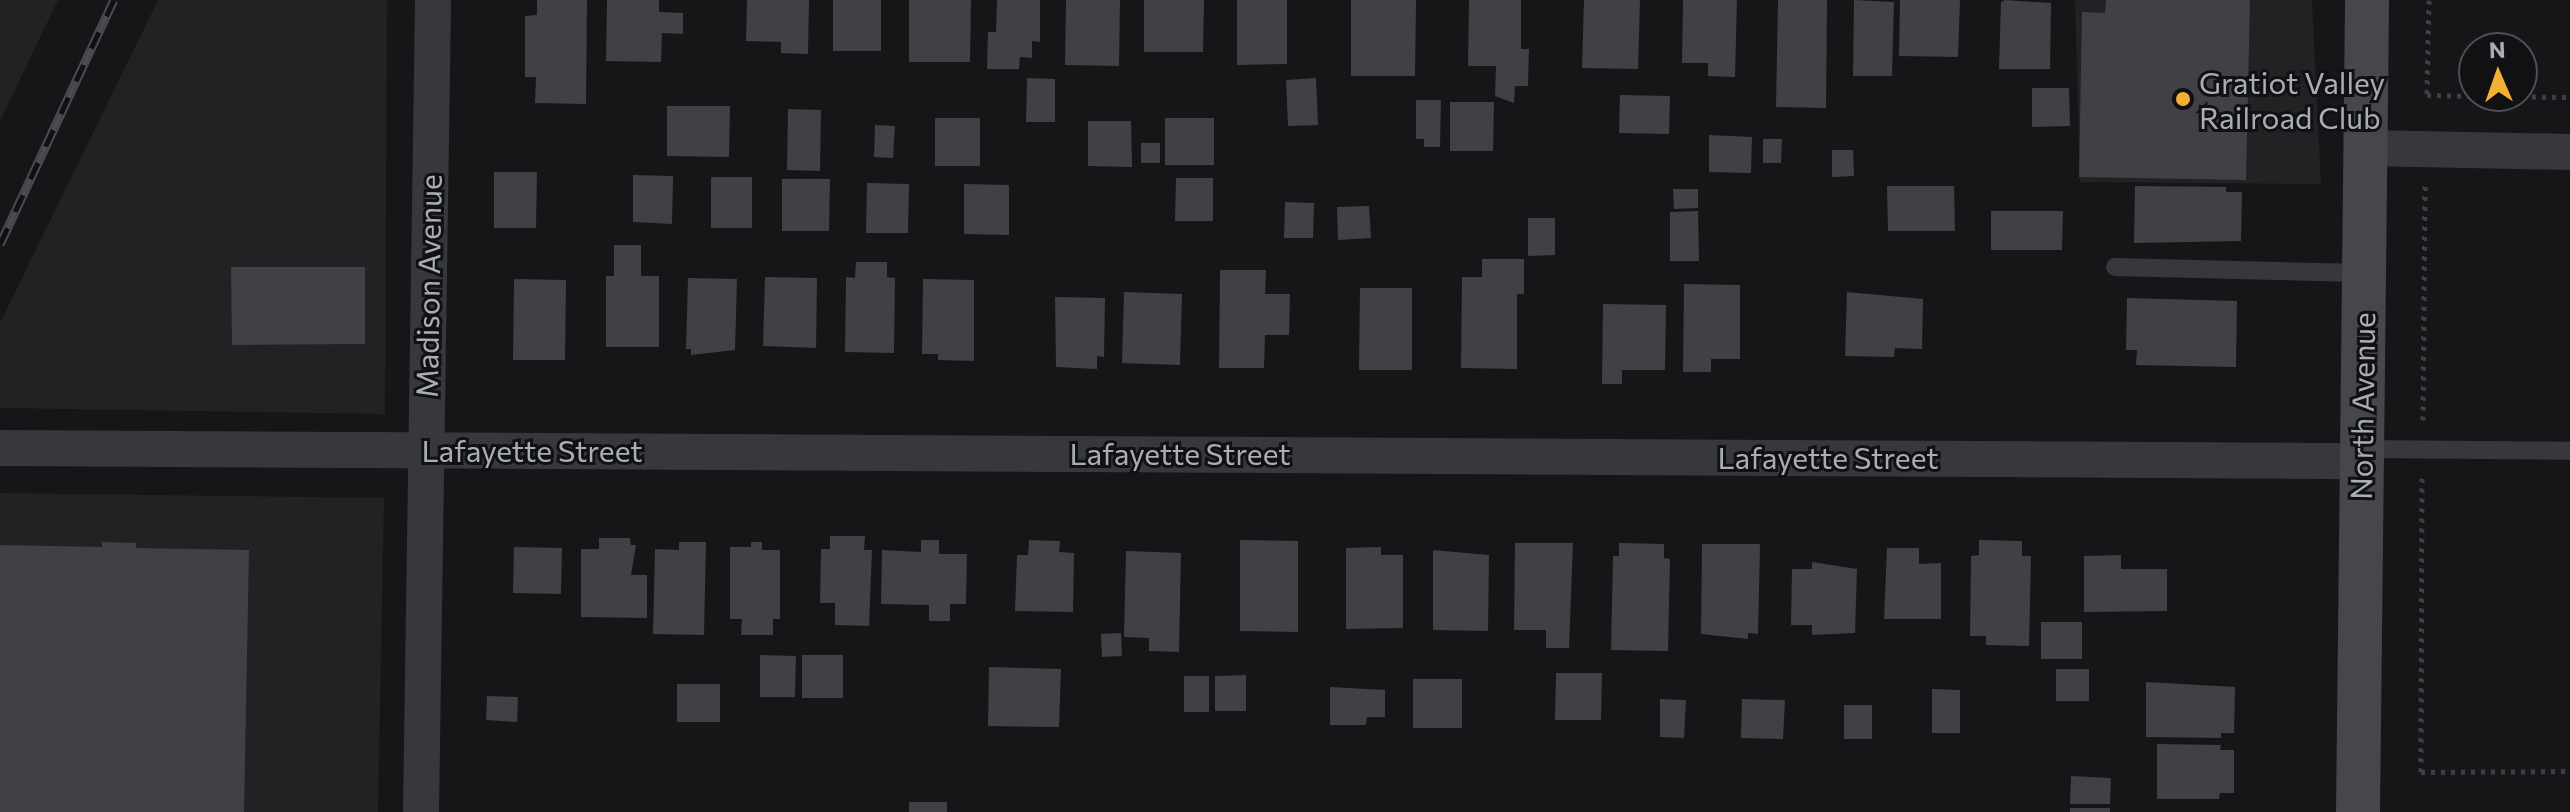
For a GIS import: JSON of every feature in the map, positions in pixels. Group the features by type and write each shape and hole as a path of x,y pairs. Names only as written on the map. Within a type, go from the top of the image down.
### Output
{"main road":[{"name":"North Avenue","path":"2358,812 2367,0"}],"street":[{"name":"Madison Avenue","path":"421,812 433,0"},
{"path":"2365,148 2570,152"},
{"name":"Lafayette Street","path":"0,448 2361,455"}],"lane":[{"path":"2115,267 2363,273"},
{"path":"2361,455 2570,451"}],"path":[{"path":"2429,0 2427,95 2458,96"},
{"path":"2538,97 2570,97"},
{"path":"2421,772 2570,771"}],"shaded area":[{"path":"0,0 58,0 0,121"},
{"path":"158,0 387,0 385,414 0,408 0,323"},
{"path":"2075,0 2312,0 2321,184 2080,182"},
{"path":"0,493 384,498 378,812 0,812"}],"building":[{"path":"537,0 587,0 586,104 535,103 536,77 525,77 525,16 537,15"},
{"path":"607,0 659,0 659,12 683,13 683,34 662,33 661,62 606,61"},
{"path":"747,0 809,0 808,54 781,53 781,42 746,41"},
{"path":"833,0 881,0 881,51 833,51"},
{"path":"909,0 971,0 970,62 909,62"},
{"path":"997,0 1040,0 1040,42 1032,41 1032,58 1020,57 1019,69 987,69 988,32 996,32"},
{"path":"1066,0 1120,0 1119,66 1065,65"},
{"path":"1144,0 1204,0 1203,52 1144,52"},
{"path":"1237,0 1287,0 1287,64 1237,65"},
{"path":"1351,0 1416,0 1415,76 1351,76"},
{"path":"1469,0 1521,0 1521,49 1529,49 1528,86 1515,86 1514,103 1495,96 1496,66 1468,66"},
{"path":"1584,0 1640,0 1638,69 1582,68"},
{"path":"1683,0 1737,0 1735,77 1708,76 1708,63 1682,63"},
{"path":"1778,0 1827,0 1826,108 1776,107"},
{"path":"1854,0 1894,2 1892,76 1853,76"},
{"path":"1900,0 1960,0 1958,57 1899,56"},
{"path":"2106,0 2250,0 2246,180 2079,177 2082,12 2105,13"},
{"path":"2001,2 2051,3 2050,69 1999,69"},
{"path":"1027,78 1055,79 1055,122 1026,122"},
{"path":"1316,78 1318,125 1288,126 1286,80"},
{"path":"2032,88 2069,88 2070,126 2032,127"},
{"path":"1620,95 1670,96 1669,134 1619,133"},
{"path":"1416,100 1441,100 1440,147 1424,147 1424,139 1416,139"},
{"path":"1450,102 1494,102 1493,151 1450,151"},
{"path":"667,106 730,106 729,157 667,156"},
{"path":"788,109 821,110 820,171 787,170"},
{"path":"935,118 980,118 980,166 935,166"},
{"path":"1165,118 1214,118 1214,165 1165,165"},
{"path":"1088,121 1131,121 1132,167 1088,166"},
{"path":"875,125 895,126 893,158 874,157"},
{"path":"1709,135 1752,137 1751,173 1709,172"},
{"path":"1763,139 1782,139 1781,163 1763,163"},
{"path":"1141,143 1160,143 1160,163 1141,163"},
{"path":"1832,150 1853,150 1854,176 1832,177"},
{"path":"494,172 537,172 536,228 494,228"},
{"path":"633,175 673,176 672,224 633,222"},
{"path":"711,177 752,177 752,228 711,228"},
{"path":"1176,178 1213,178 1213,221 1175,221"},
{"path":"782,179 830,179 829,231 782,231"},
{"path":"867,183 909,184 908,233 866,233"},
{"path":"964,184 1009,185 1009,235 964,234"},
{"path":"1887,186 1954,186 1955,231 1888,231"},
{"path":"2135,186 2226,187 2226,192 2242,192 2241,241 2134,243"},
{"path":"1673,189 1698,189 1698,208 1674,209"},
{"path":"1285,202 1314,203 1313,238 1284,238"},
{"path":"1369,206 1371,238 1338,240 1337,207"},
{"path":"1698,211 1699,261 1670,261 1670,212"},
{"path":"1991,211 2063,211 2062,250 1991,250"},
{"path":"1528,218 1555,218 1555,255 1528,256"},
{"path":"614,245 641,245 641,276 659,276 659,347 606,347 606,276 614,276"},
{"path":"1482,259 1524,259 1524,294 1517,294 1517,369 1461,368 1462,277 1482,277"},
{"path":"856,262 887,262 887,277 895,278 894,353 845,352 846,277 855,278"},
{"path":"231,267 365,267 365,344 232,345"},
{"path":"1220,270 1266,270 1265,294 1290,294 1289,335 1265,335 1264,368 1219,368"},
{"path":"765,277 817,278 816,348 763,346"},
{"path":"688,278 737,279 735,350 691,355 691,349 686,349"},
{"path":"514,279 566,280 565,360 513,360"},
{"path":"923,279 974,280 974,361 938,360 938,354 922,354"},
{"path":"1684,284 1740,285 1740,359 1711,359 1711,372 1683,372"},
{"path":"1360,288 1412,288 1412,370 1359,370"},
{"path":"1124,292 1182,294 1180,365 1122,363"},
{"path":"1847,292 1923,299 1922,349 1895,348 1894,357 1845,356"},
{"path":"1055,297 1105,298 1104,357 1097,356 1097,369 1056,367"},
{"path":"2127,298 2237,301 2236,367 2136,365 2137,350 2126,350"},
{"path":"1603,304 1666,305 1665,370 1622,370 1622,384 1602,384"},
{"path":"830,536 865,536 864,550 872,550 869,626 835,625 835,603 820,603 821,549 830,549"},
{"path":"599,538 630,538 631,545 636,545 631,575 647,575 647,618 581,617 581,549 599,549"},
{"path":"921,540 939,540 939,554 967,554 966,604 950,604 950,621 929,621 929,605 881,604 882,550 921,552"},
{"path":"1029,540 1060,541 1059,552 1074,553 1073,612 1015,611 1017,555 1028,555"},
{"path":"1240,540 1298,541 1298,632 1240,631"},
{"path":"1979,540 2022,541 2022,556 2031,556 2029,646 1986,645 1986,636 1970,636 1971,556 1979,555"},
{"path":"102,542 136,543 136,548 249,550 244,812 0,812 0,545 102,547"},
{"path":"679,542 706,542 704,635 653,634 655,549 679,550"},
{"path":"751,542 762,542 762,550 780,550 780,619 773,619 773,635 741,635 742,619 730,619 730,547 751,547"},
{"path":"1515,543 1573,543 1569,648 1546,648 1546,630 1514,630"},
{"path":"1619,543 1664,544 1664,558 1670,559 1668,651 1611,650 1613,556 1619,556"},
{"path":"1702,544 1760,544 1758,634 1748,633 1748,639 1701,634"},
{"path":"514,547 562,548 561,594 513,593"},
{"path":"1381,547 1381,555 1403,555 1403,628 1346,629 1346,548"},
{"path":"1887,548 1919,548 1919,564 1941,563 1941,619 1884,619"},
{"path":"1433,550 1489,555 1488,631 1433,630"},
{"path":"1126,551 1181,553 1179,652 1149,651 1149,638 1124,637"},
{"path":"2121,555 2121,569 2167,569 2167,611 2084,612 2084,556"},
{"path":"1812,562 1857,569 1855,633 1812,635 1812,625 1791,625 1792,569 1812,569"},
{"path":"2041,622 2082,622 2082,659 2041,659"},
{"path":"1121,633 1122,656 1102,657 1101,634"},
{"path":"760,655 796,656 795,697 760,697"},
{"path":"802,655 843,655 843,698 802,698"},
{"path":"989,667 1061,669 1059,727 988,726"},
{"path":"2056,669 2089,669 2089,701 2056,701"},
{"path":"1556,673 1602,673 1601,720 1555,720"},
{"path":"1246,675 1246,711 1215,711 1215,676"},
{"path":"1184,676 1209,676 1209,712 1184,712"},
{"path":"1413,679 1462,679 1462,728 1413,728"},
{"path":"2146,682 2235,687 2234,733 2221,733 2221,738 2146,737"},
{"path":"677,684 720,684 720,722 677,722"},
{"path":"1330,687 1385,690 1385,717 1367,717 1366,725 1330,725"},
{"path":"1932,689 1960,690 1960,733 1932,733"},
{"path":"487,696 518,697 517,722 486,720"},
{"path":"1660,699 1686,700 1684,738 1660,737"},
{"path":"1742,699 1785,700 1783,739 1741,738"},
{"path":"1844,705 1872,705 1872,739 1844,739"},
{"path":"2157,744 2221,745 2220,750 2234,750 2234,793 2220,793 2219,799 2157,799"},
{"path":"2071,776 2111,778 2110,804 2070,804"},
{"path":"909,802 947,802 947,812 909,812"},
{"path":"2070,808 2110,808 2110,812 2070,812"}],"railway":[{"path":"0,244 114,0"}],"place":[{"name":"Gratiot Valley Railroad Club","path":"2183,99"}]}
